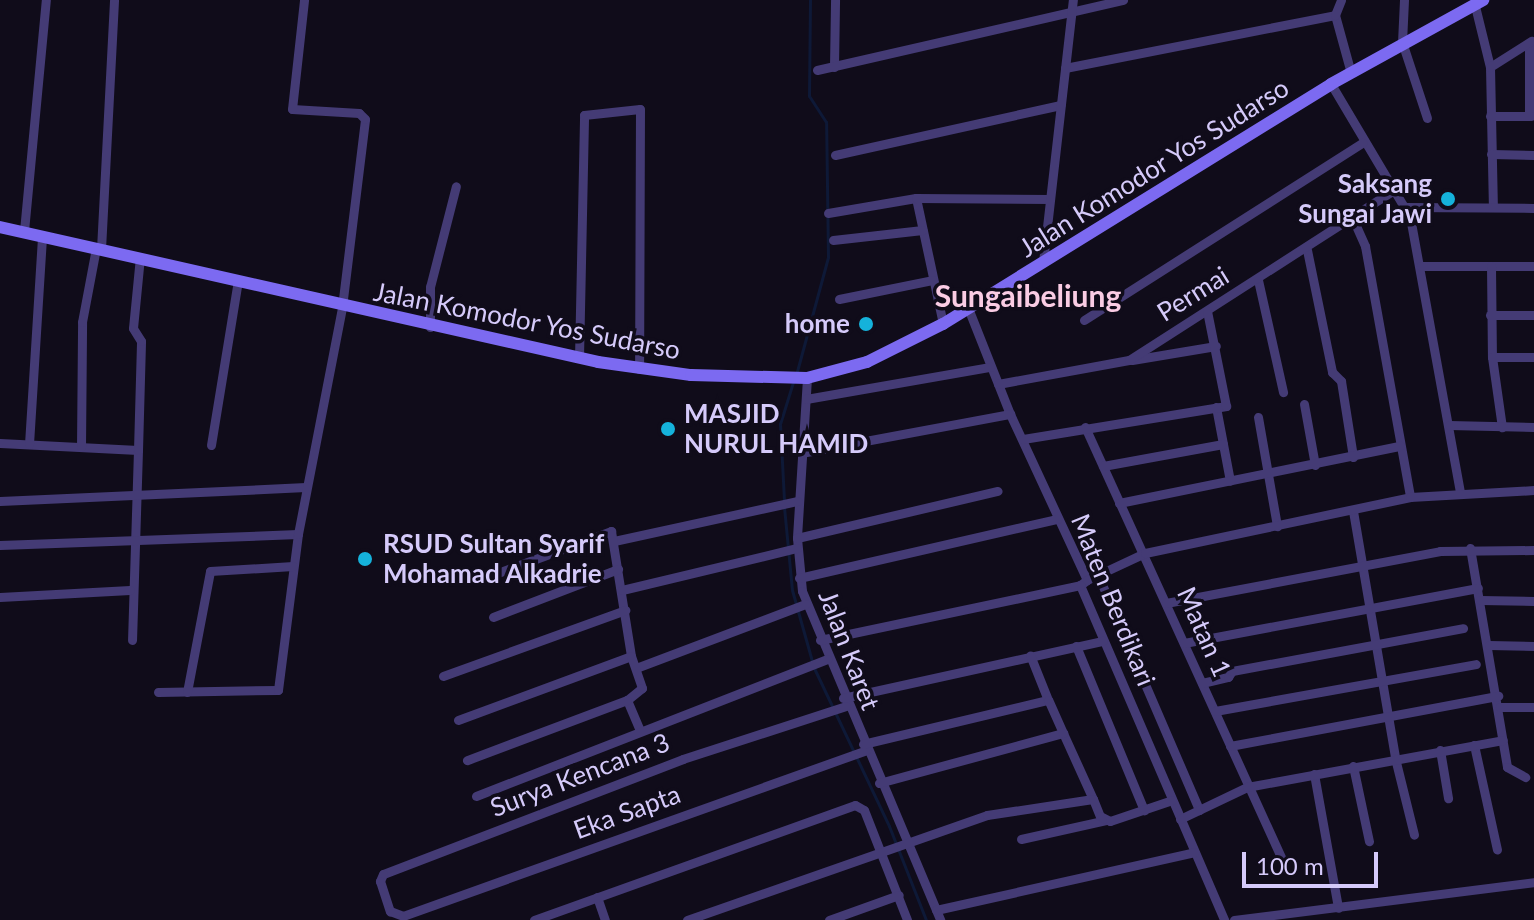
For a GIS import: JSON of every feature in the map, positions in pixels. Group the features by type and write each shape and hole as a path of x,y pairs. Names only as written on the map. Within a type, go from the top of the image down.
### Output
{"street":[{"path":"24,231 46,0"},
{"path":"81,447 82,322 98,248 114,0"},
{"path":"158,692 278,690 298,534 342,307 365,117 292,109 304,0"},
{"path":"834,67 835,0"},
{"path":"1043,262 1073,0"},
{"path":"817,70 1123,0"},
{"path":"1341,0 1335,15 1351,73"},
{"path":"1404,0 1402,42 1427,118"},
{"path":"1478,2 1490,67 1493,207"},
{"name":"Jalan Komodor Yos Sudarso","path":"0,227 140,257 430,327 579,358 639,369 806,378 867,362 943,324 1331,84 1478,2"},
{"path":"1065,68 1335,15"},
{"path":"1490,67 1531,41"},
{"path":"1490,116 1531,116 1531,41"},
{"path":"1331,84 1362,143 1404,207 1421,266 1460,491"},
{"path":"835,155 1061,105"},
{"path":"579,358 584,115 640,109 639,369"},
{"path":"1084,320 1362,143"},
{"path":"1491,154 1534,155"},
{"path":"430,327 430,287 456,186"},
{"name":"Permai","path":"998,384 1129,360 1307,250 1392,191"},
{"path":"828,213 916,198 1050,199"},
{"path":"916,198 943,324"},
{"path":"1404,207 1534,208"},
{"path":"1353,219 1365,246 1410,497"},
{"path":"833,240 922,230"},
{"path":"29,444 42,235"},
{"path":"1307,250 1332,372 1341,381 1353,457"},
{"path":"132,640 130,590 141,341 133,328 140,257"},
{"path":"1421,266 1534,266"},
{"path":"1491,266 1492,357 1502,427"},
{"path":"211,445 238,280"},
{"path":"839,299 932,280"},
{"path":"1258,280 1283,392"},
{"name":"Maten Berdikari","path":"968,308 990,367 1084,582 1103,641 1224,920"},
{"path":"1023,439 1226,406 1207,311"},
{"path":"1490,315 1534,315"},
{"path":"1129,360 1216,346"},
{"path":"1492,357 1534,357"},
{"path":"806,399 990,367"},
{"name":"Jalan Karet","path":"806,378 795,502 803,604 903,843 938,915"},
{"path":"1304,404 1315,465"},
{"path":"1216,407 1230,481"},
{"path":"801,453 1010,414"},
{"path":"1258,417 1277,526"},
{"path":"1449,425 1534,427"},
{"name":"Matan 1","path":"1085,427 1281,857"},
{"path":"0,443 138,450"},
{"path":"1103,466 1223,444"},
{"path":"1119,503 1400,446"},
{"path":"0,501 135,497 213,487 306,487"},
{"path":"820,640 1084,582 1145,553 1410,497 1460,491 1534,490"},
{"path":"622,590 777,553 796,545 998,491"},
{"path":"614,541 795,502"},
{"path":"1353,511 1395,758 1414,835"},
{"path":"799,578 1057,519"},
{"path":"467,760 642,692 631,656 614,541 609,530 495,574"},
{"path":"0,545 298,534"},
{"path":"1470,548 1499,701 1507,767 1525,777"},
{"path":"1166,603 1470,548 1534,550"},
{"path":"187,692 210,571 293,566"},
{"path":"493,617 618,569"},
{"path":"1098,575 1199,810"},
{"path":"1184,643 1478,588"},
{"path":"0,597 130,590"},
{"path":"1480,600 1534,601"},
{"path":"636,668 803,604"},
{"path":"443,676 625,610"},
{"path":"1202,683 1228,677 1232,671 1463,628"},
{"name":"Surya Kencana 3","path":"403,916 390,911 380,881 383,874 683,759 823,714 843,704 1030,655 1103,641"},
{"path":"1489,645 1534,646"},
{"path":"1076,646 1144,810"},
{"path":"1030,655 1093,799 1106,820"},
{"path":"458,720 631,656"},
{"path":"476,796 825,660"},
{"path":"1215,711 1476,664"},
{"path":"627,700 640,731"},
{"name":"Eka Sapta","path":"403,916 863,748 1048,700"},
{"path":"1230,746 1390,715 1499,701 1534,707"},
{"path":"879,783 1063,733"},
{"path":"1180,819 1247,787 1503,740"},
{"path":"1474,745 1497,850"},
{"path":"1440,750 1448,798"},
{"path":"1353,766 1369,841"},
{"path":"1314,774 1338,908"},
{"path":"687,920 987,815 1093,799"},
{"path":"1021,839 1106,820 1172,800"},
{"path":"534,920 855,805 864,810 907,920"},
{"path":"938,915 1195,852"},
{"path":"1234,920 1534,882"},
{"path":"829,920 899,895"},
{"path":"597,897 605,920"}],"waterway":[{"path":"796,375 828,257 826,122 809,96 810,0"},
{"path":"784,500 780,424 793,382"},
{"path":"784,507 792,590 812,661"},
{"path":"814,668 889,826 926,920"}],"place":[{"name":"Saksang Sungai Jawi","path":"1448,199"},
{"name":"home","path":"866,324"},
{"name":"MASJID NURUL HAMID","path":"668,429"},
{"name":"RSUD Sultan Syarif Mohamad Alkadrie","path":"365,559"}],"district":[{"name":"Sungaibeliung","path":"1028,295"}]}
